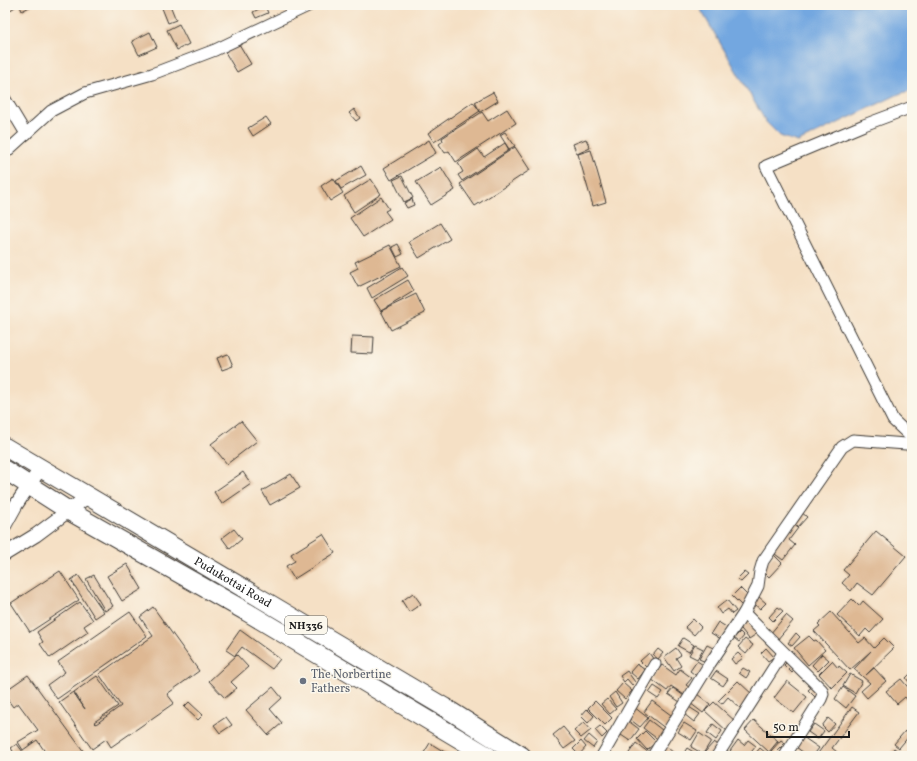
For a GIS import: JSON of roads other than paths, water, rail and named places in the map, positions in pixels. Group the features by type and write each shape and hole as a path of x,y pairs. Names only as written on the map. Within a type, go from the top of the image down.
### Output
{"highway":[{"name":"Pudukottai Road","path":"5,447 87,497 444,707 522,756"},
{"name":"Pudukottai Road","path":"5,470 69,511 247,612 488,756"},
{"path":"435,724 444,707"}],"street":[{"path":"5,153 51,111 85,93 152,74 215,50 310,5"},
{"path":"5,99 26,134"},
{"path":"912,107 864,125 766,166 893,420 912,438"},
{"path":"653,756 744,613 758,586 763,561 842,447 853,440 906,444 912,443"},
{"path":"5,525 40,469"},
{"path":"5,554 36,535 87,497"},
{"path":"744,613 822,690 823,694 785,756"},
{"path":"717,756 783,653"},
{"path":"602,756 655,664"}],"water":[{"path":"698,5 912,5 912,90 899,94 798,142 780,136 766,122"}],"place":[{"name":"The Norbertine Fathers","path":"303,681"}]}
